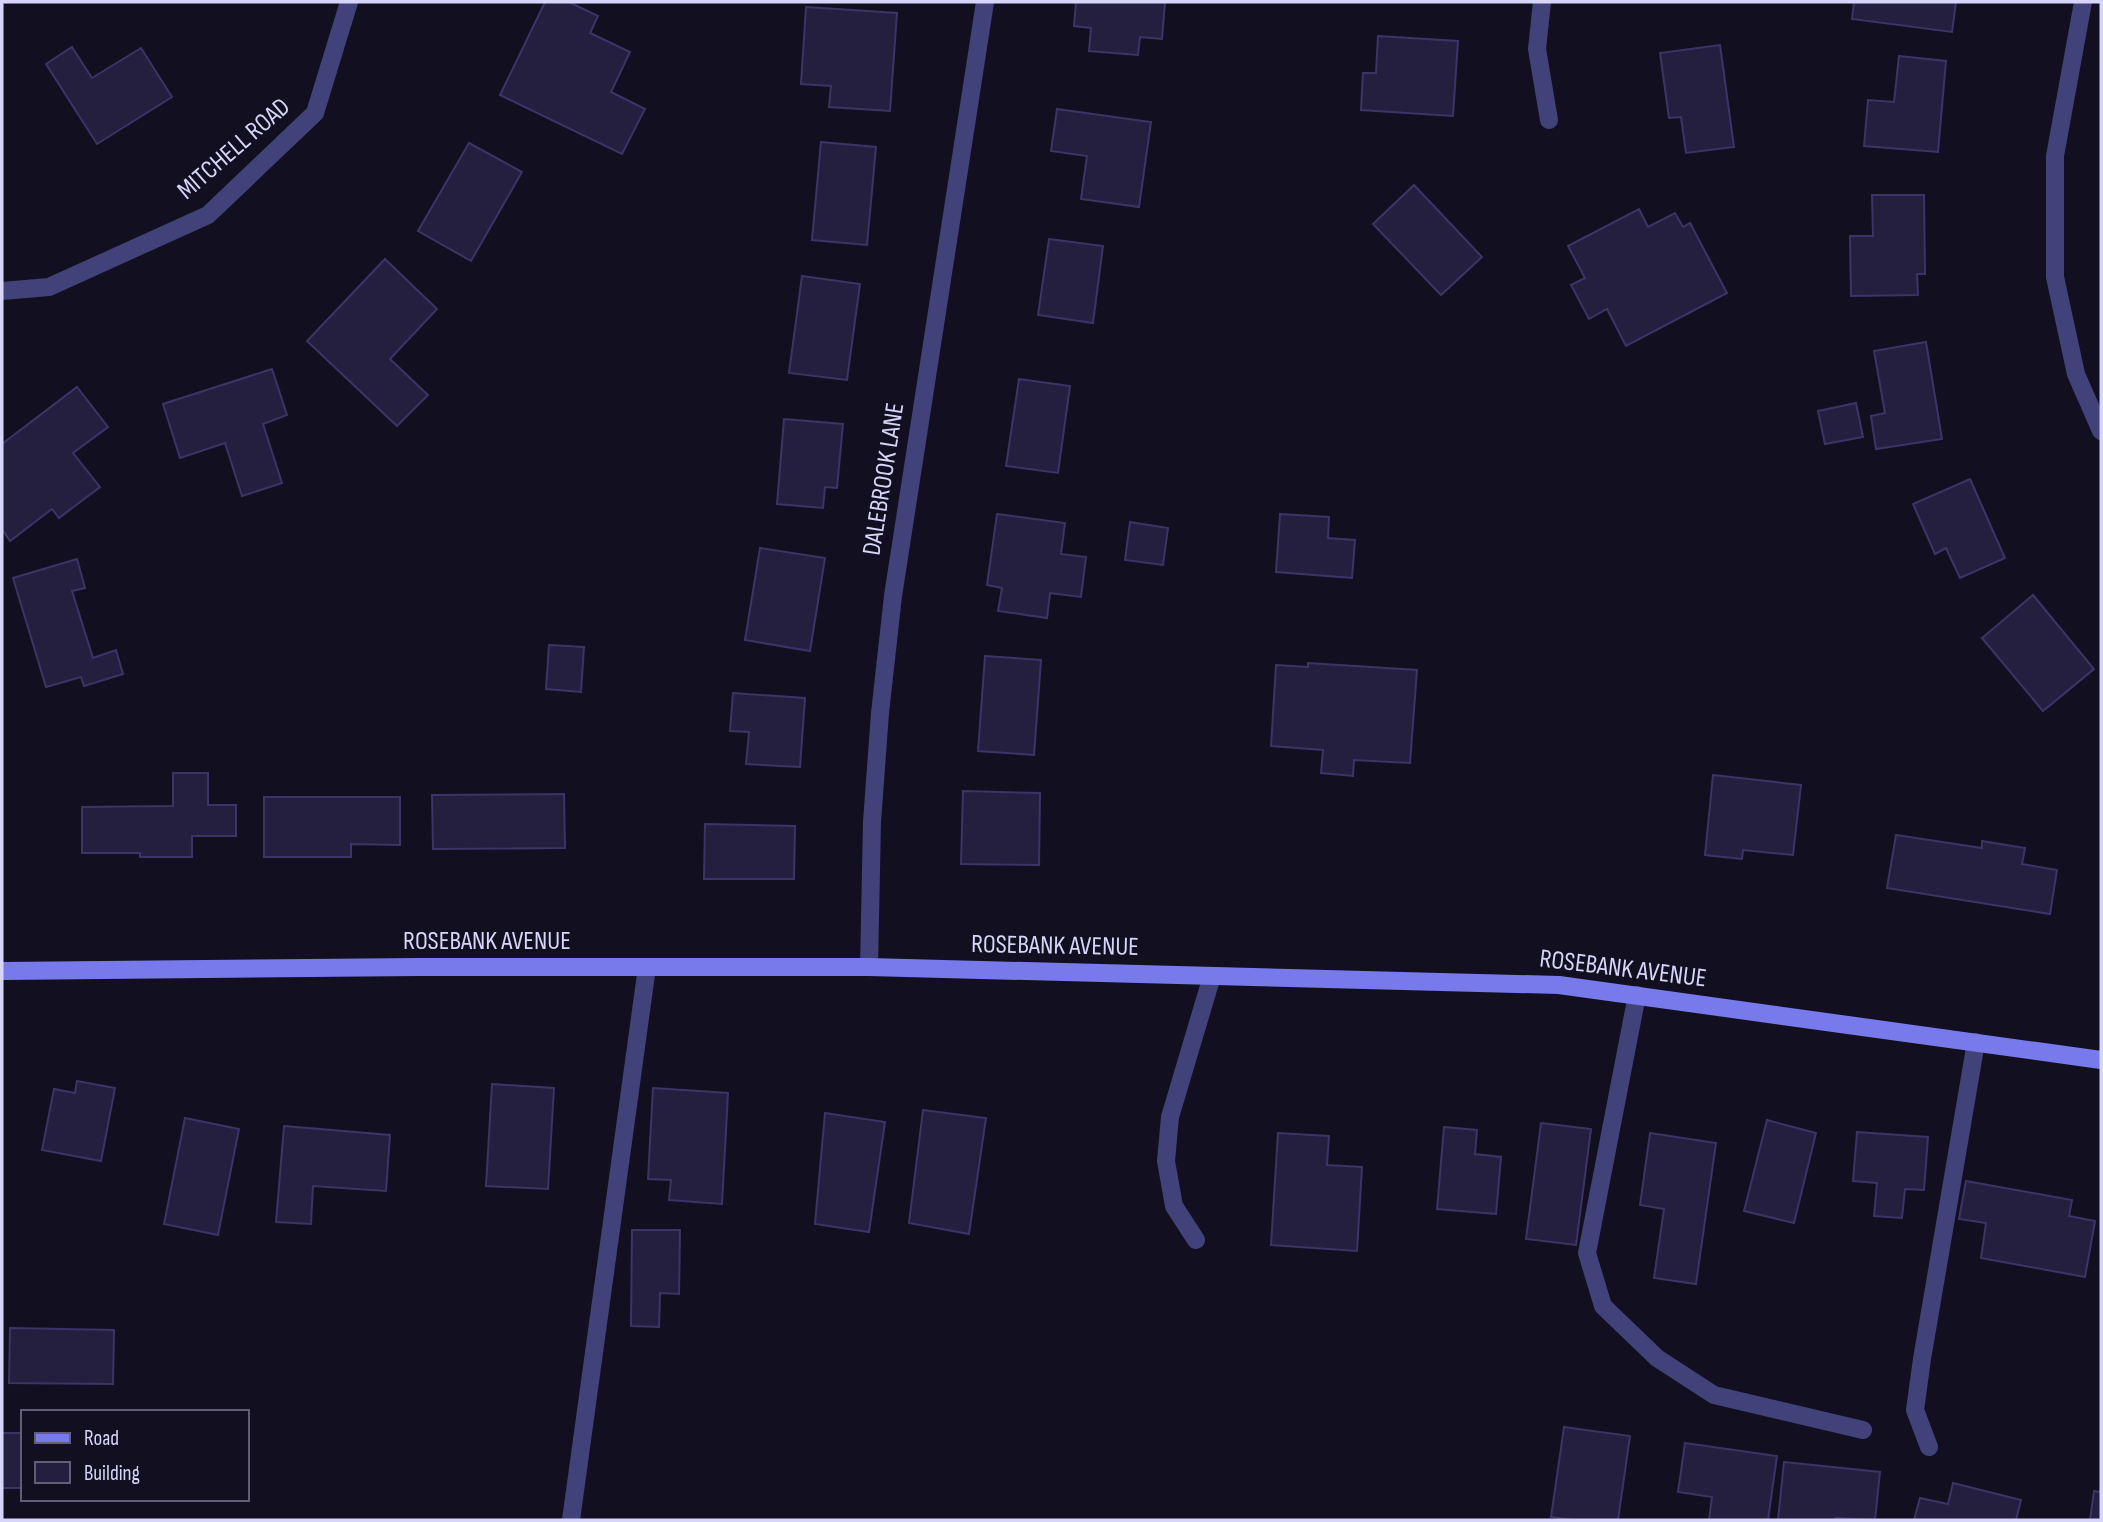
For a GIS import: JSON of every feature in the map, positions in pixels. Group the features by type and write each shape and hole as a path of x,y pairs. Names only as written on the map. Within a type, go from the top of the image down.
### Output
{"street":[{"name":"MITCHELL ROAD","path":"2,291 49,287 208,215 315,113 349,2"},
{"name":"DALEBROOK LANE","path":"869,967 872,822 880,713 892,609 985,2"},
{"path":"1542,2 1536,49 1549,120"},
{"path":"2083,2 2055,156 2055,277 2077,374 2101,431"},
{"path":"571,1520 647,967"},
{"name":"ROSEBANK AVENUE","path":"2,971 869,967 1559,985 2101,1060"},
{"path":"1196,1240 1174,1206 1166,1161 1170,1117 1212,976"},
{"path":"1637,995 1587,1253 1603,1306 1657,1358 1714,1395 1863,1430"},
{"path":"1929,1447 1915,1410 1976,1042"}],"building":[{"path":"545,2 569,2 598,16 590,33 630,52 611,92 645,109 622,154 500,95"},
{"path":"1076,2 1165,2 1162,39 1140,37 1138,55 1089,51 1091,28 1074,26"},
{"path":"1854,2 1956,2 1952,32 1852,19"},
{"path":"806,7 897,13 890,111 829,107 831,86 801,84"},
{"path":"1378,36 1458,41 1453,116 1361,110 1363,73 1376,73"},
{"path":"1720,45 1734,147 1686,153 1681,117 1669,118 1660,53"},
{"path":"72,47 92,78 141,48 172,97 97,144 46,64"},
{"path":"1899,56 1946,61 1938,152 1864,146 1868,100 1894,102"},
{"path":"1057,109 1151,122 1139,207 1081,199 1087,156 1051,151"},
{"path":"821,142 876,147 867,245 812,240"},
{"path":"469,143 522,172 471,261 418,231"},
{"path":"1414,185 1482,257 1441,295 1373,224"},
{"path":"1872,195 1924,195 1925,274 1917,274 1918,295 1851,296 1850,236 1873,236"},
{"path":"1639,209 1648,227 1675,213 1683,227 1690,223 1727,293 1626,346 1607,309 1589,319 1571,285 1585,278 1568,246"},
{"path":"1049,239 1103,246 1093,323 1038,315"},
{"path":"385,259 437,309 390,359 428,395 397,426 307,341"},
{"path":"802,276 860,284 847,380 789,373"},
{"path":"1926,342 1942,439 1876,449 1871,416 1885,413 1874,351"},
{"path":"272,369 287,415 263,424 282,483 242,496 225,443 180,458 163,404"},
{"path":"1019,379 1070,386 1058,473 1006,466"},
{"path":"77,387 108,427 73,453 100,487 59,518 52,509 10,541 2,529 2,444"},
{"path":"1856,403 1863,437 1825,444 1818,411"},
{"path":"784,419 843,424 837,488 825,487 823,508 777,504"},
{"path":"1970,479 2005,558 1960,578 1946,548 1935,554 1913,504"},
{"path":"997,514 1065,523 1061,554 1086,557 1081,597 1050,593 1047,618 998,611 1002,588 987,585"},
{"path":"1280,514 1329,517 1328,538 1355,540 1352,578 1276,572"},
{"path":"1130,522 1168,528 1163,565 1125,560"},
{"path":"760,548 825,558 810,651 745,640"},
{"path":"77,559 85,588 72,591 93,658 116,650 123,674 84,686 81,677 46,687 13,578"},
{"path":"2033,595 2094,669 2043,711 1982,638"},
{"path":"549,645 584,647 581,692 546,689"},
{"path":"985,656 1041,660 1034,755 978,751"},
{"path":"1308,663 1417,670 1410,763 1354,760 1353,776 1321,773 1323,750 1271,746 1276,665 1308,667"},
{"path":"733,693 805,698 800,767 746,764 749,732 730,731"},
{"path":"173,773 208,773 208,805 236,805 236,836 192,836 192,857 140,857 140,853 82,853 82,807 173,806"},
{"path":"1713,775 1801,785 1793,855 1743,850 1742,859 1705,855"},
{"path":"963,791 1040,793 1039,865 961,864"},
{"path":"564,794 565,848 433,849 432,795"},
{"path":"264,797 400,797 400,845 351,844 351,857 264,857"},
{"path":"705,824 795,826 794,879 704,879"},
{"path":"1896,835 1982,848 1982,841 2025,848 2022,864 2057,870 2050,914 1887,888"},
{"path":"77,1081 115,1088 101,1161 42,1150 54,1089 75,1093"},
{"path":"492,1084 554,1088 548,1189 486,1186"},
{"path":"653,1088 728,1093 722,1204 669,1200 671,1180 648,1179"},
{"path":"923,1110 986,1118 969,1234 909,1223"},
{"path":"825,1113 885,1122 869,1232 815,1224"},
{"path":"185,1118 239,1129 218,1235 164,1224"},
{"path":"1767,1120 1816,1133 1794,1223 1744,1211"},
{"path":"1541,1123 1591,1129 1576,1245 1526,1239"},
{"path":"284,1126 390,1135 386,1191 313,1186 311,1224 276,1222"},
{"path":"1444,1127 1477,1130 1475,1154 1501,1157 1496,1214 1437,1209"},
{"path":"1857,1132 1928,1137 1924,1190 1905,1189 1902,1218 1874,1216 1877,1183 1853,1181"},
{"path":"1278,1133 1329,1136 1327,1165 1362,1167 1357,1251 1271,1245"},
{"path":"1650,1133 1716,1143 1696,1284 1654,1278 1664,1209 1640,1205"},
{"path":"1966,1181 2072,1200 2069,1216 2095,1221 2085,1277 1981,1258 1986,1223 1959,1219"},
{"path":"632,1230 680,1230 679,1294 660,1293 659,1327 631,1326"},
{"path":"10,1328 114,1330 113,1384 9,1383"},
{"path":"1564,1427 1630,1436 1618,1520 1551,1517"},
{"path":"2,1433 21,1433 21,1488 2,1488"},
{"path":"1685,1443 1777,1456 1768,1520 1709,1520 1712,1497 1678,1492"},
{"path":"1784,1462 1880,1472 1875,1520 1778,1520"},
{"path":"1953,1483 2021,1500 2016,1520 1914,1520 1920,1498 1948,1504"},
{"path":"2101,1487 2101,1520 2090,1520 2094,1491 2100,1492"}]}
